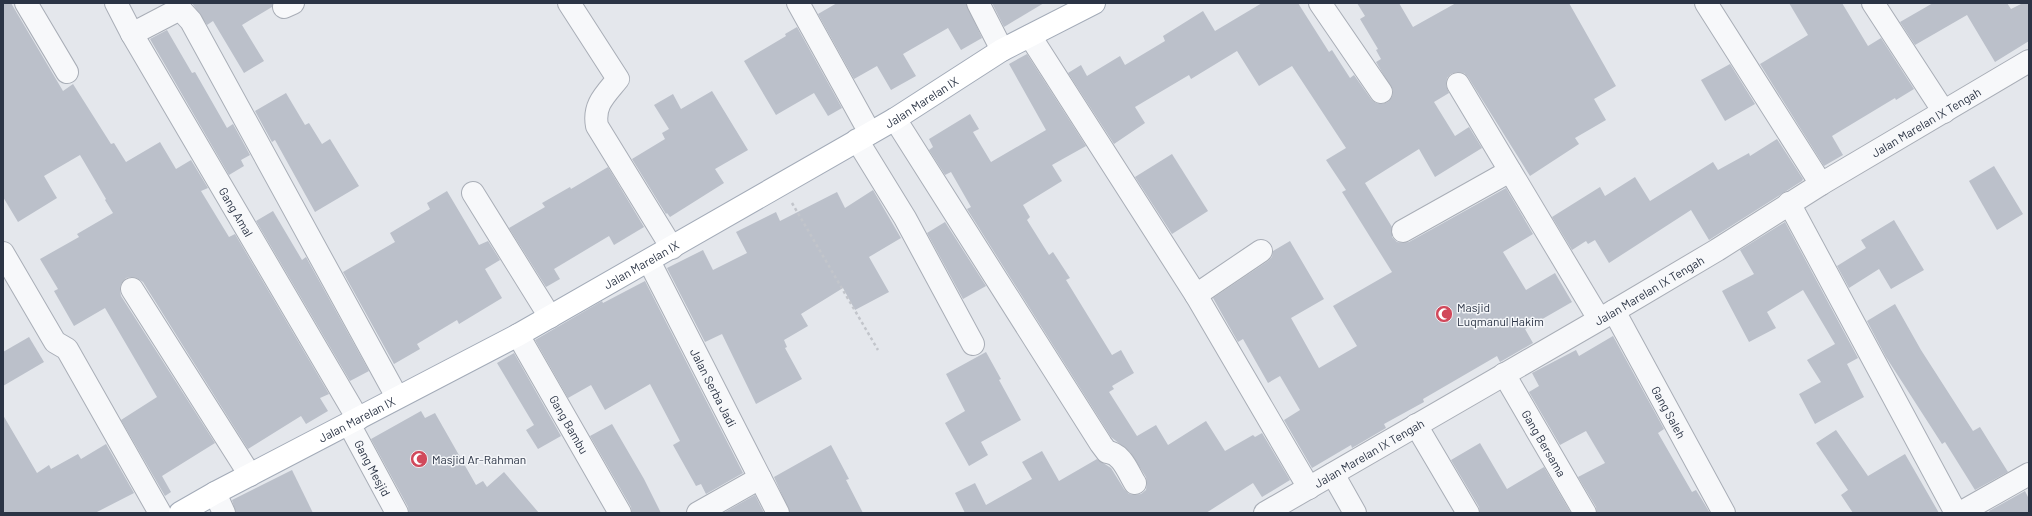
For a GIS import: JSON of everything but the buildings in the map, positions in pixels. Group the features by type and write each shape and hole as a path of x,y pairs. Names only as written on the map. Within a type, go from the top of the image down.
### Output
{"main road":[{"name":"Jalan Marelan IX","path":"180,513 214,493 518,335 649,262 782,186 894,119 1002,50 1094,3"}],"street":[{"path":"26,3 67,72"},
{"name":"Gang Amal","path":"116,3 132,34 353,421"},
{"path":"569,3 618,79 596,108 595,116 597,126 672,248"},
{"path":"798,3 905,218 973,344"},
{"path":"978,3 1002,50"},
{"path":"1320,3 1380,92"},
{"path":"1706,3 1821,184"},
{"path":"1873,3 1944,112"},
{"path":"132,34 176,11 181,10 191,20 397,397"},
{"path":"1030,36 1196,295 1309,488"},
{"name":"Jalan Marelan IX Tengah","path":"1266,513 1717,250 1789,203 2029,61"},
{"name":"Gang Saleh","path":"1458,84 1510,171 1607,315 1724,513"},
{"path":"894,119 1101,444 1108,452 1114,452 1118,456 1135,483"},
{"path":"1404,231 1510,171"},
{"path":"473,193 550,317"},
{"path":"1789,203 1956,513"},
{"path":"1196,295 1262,250"},
{"path":"3,253 56,342 67,349 160,513"},
{"name":"Jalan Serba Jadi","path":"649,262 778,513"},
{"path":"132,289 250,475"},
{"name":"Gang Bambu","path":"518,335 620,513"},
{"name":"Gang Bersama","path":"1504,374 1585,513"},
{"name":"Gang Mesjid","path":"353,421 397,513"},
{"path":"1416,425 1468,513"},
{"path":"1333,474 1355,513"},
{"path":"1960,513 2029,474"},
{"path":"698,513 760,478"},
{"path":"214,493 224,513"}],"path":[{"path":"782,186 878,350"}],"place":[{"name":"Masjid Luqmanul Hakim","path":"1444,314"},
{"name":"Masjid Ar-Rahman","path":"419,459"}]}
